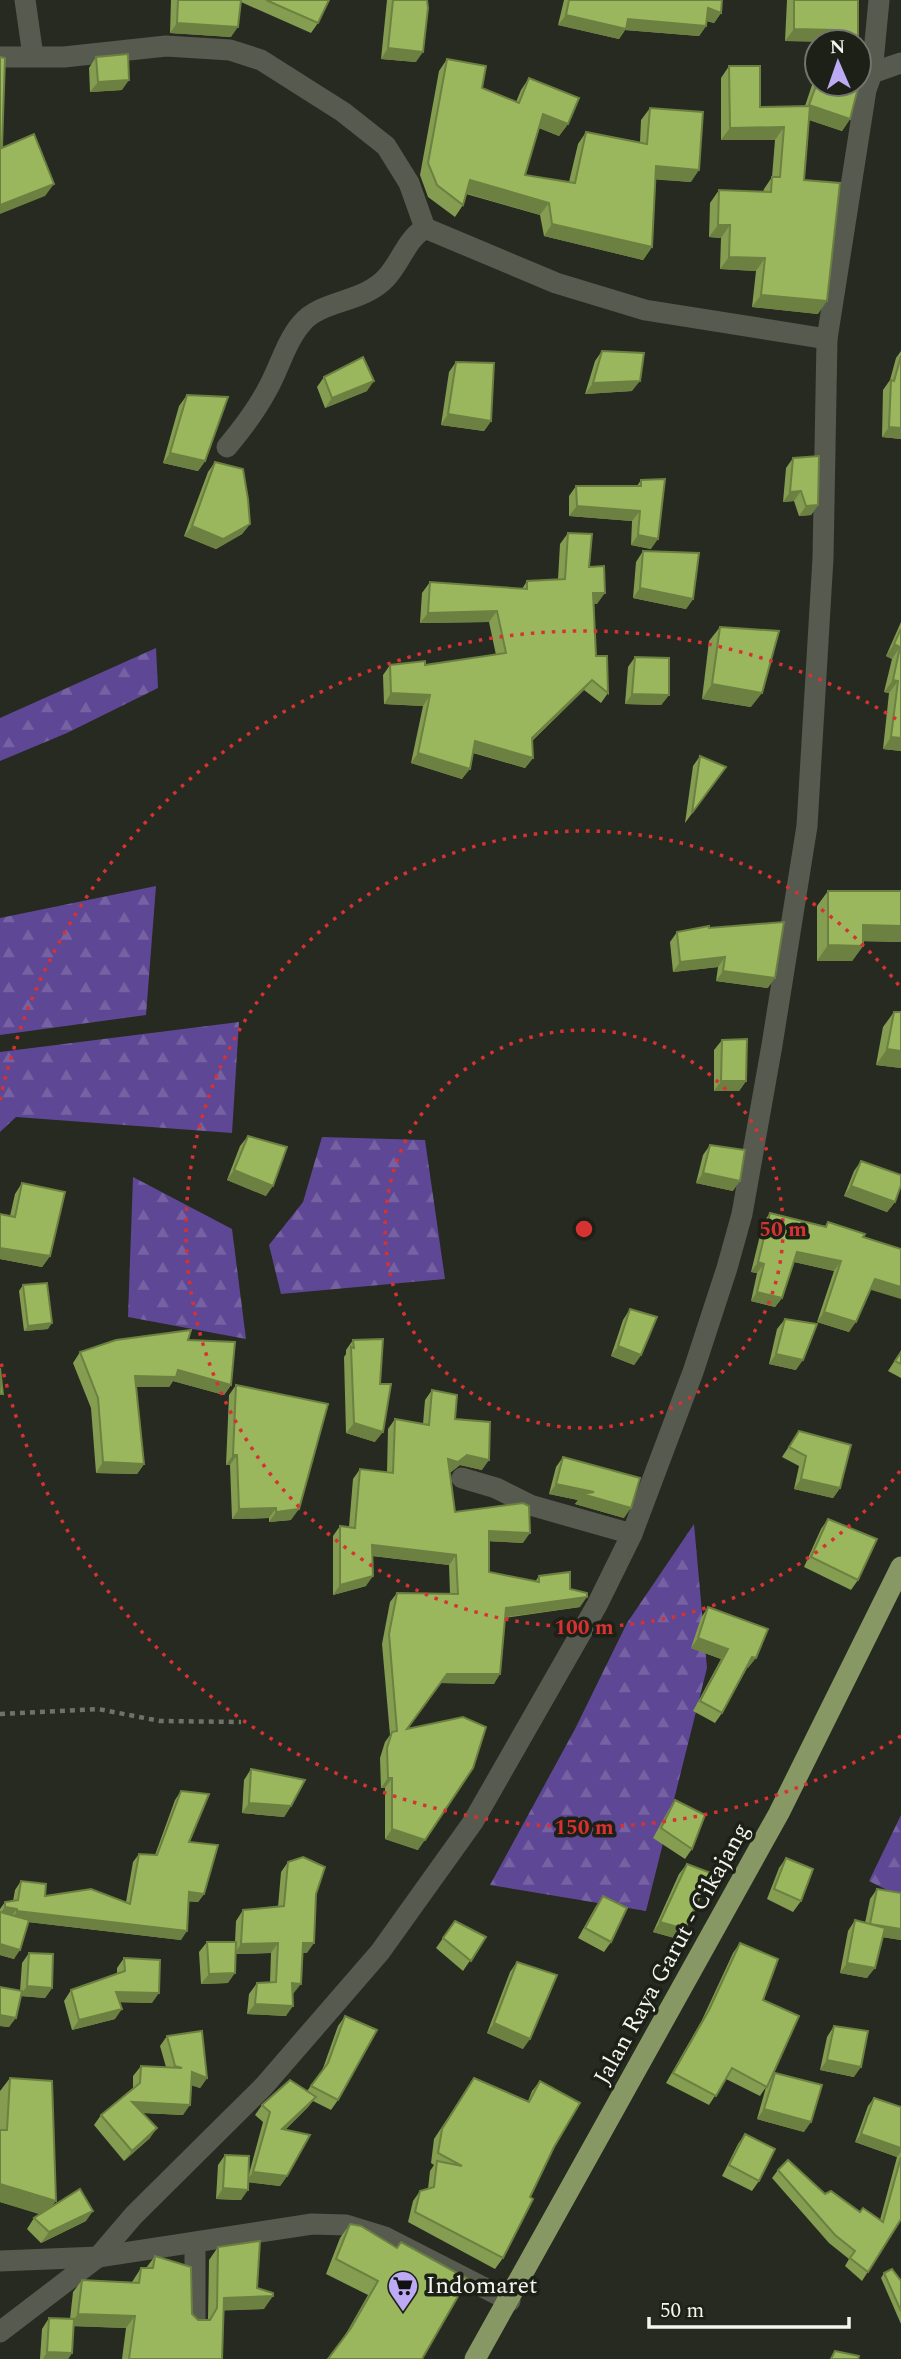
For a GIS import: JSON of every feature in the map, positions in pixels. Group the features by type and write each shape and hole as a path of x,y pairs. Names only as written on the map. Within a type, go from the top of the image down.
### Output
{"main road":[{"name":"Jalan Raya Garut - Cikajang","path":"475,2359 510,2301 779,1813 901,1567"}],"street":[{"path":"25,0 33,56"},
{"path":"873,63 879,0"},
{"path":"0,57 64,57 191,47 230,50 261,60 344,112 386,146 408,183 425,228 556,283 645,310 827,339"},
{"path":"873,73 901,63"},
{"path":"0,2332 98,2257 134,2215 264,2086 353,1985 409,1915 473,1822 597,1605 632,1534 693,1372 731,1255 742,1214 772,1045 807,826 823,558 827,339 865,98"},
{"path":"227,447 261,401 302,323 325,309 369,293 388,276 415,234 425,228"},
{"path":"462,1478 496,1488 530,1504 632,1534"},
{"path":"0,2261 98,2257 312,2224 346,2225 385,2237 510,2301"},
{"path":"195,2244 195,2321"}],"path":[{"path":"0,1714 98,1709 160,1721 241,1722"}],"green space":[{"path":"156,648 158,688 67,733 0,761 0,718"},
{"path":"156,886 146,1015 0,1035 0,918"},
{"path":"239,1022 232,1133 16,1117 0,1132 0,1052"},
{"path":"322,1137 425,1140 445,1279 281,1294 269,1245 303,1202"},
{"path":"133,1177 232,1229 246,1339 128,1317"},
{"path":"694,1524 707,1668 646,1911 490,1885 575,1729 627,1623"},
{"path":"901,1815 901,1897 869,1881"}],"building":[{"path":"178,0 241,0 238,27 177,23"},
{"path":"266,0 329,0 318,23"},
{"path":"393,0 427,0 423,52 388,48"},
{"path":"569,0 722,0 721,13 708,8 706,26 628,19 626,29 566,15"},
{"path":"794,0 858,0 858,28 794,29"},
{"path":"128,54 129,80 98,82 96,57"},
{"path":"0,57 5,58 2,148 34,134 54,184 0,205"},
{"path":"447,59 486,66 482,88 519,103 529,78 579,98 568,124 543,114 525,175 575,183 586,132 647,144 650,108 703,112 699,170 656,166 652,247 552,224 549,203 470,180 463,205 437,185 428,163"},
{"path":"729,66 760,66 760,107 810,106 804,180 840,183 827,301 761,295 765,258 729,257 730,225 718,225 719,190 771,192 772,177 780,177 784,127 730,128"},
{"path":"812,98 855,98 850,119 809,105"},
{"path":"602,351 644,353 640,381 593,383"},
{"path":"901,356 901,428 889,427 891,380 894,381"},
{"path":"363,357 374,381 332,398 324,377"},
{"path":"456,362 494,363 491,421 448,414"},
{"path":"187,395 228,397 205,461 170,453"},
{"path":"819,456 818,505 806,506 801,491 790,492 793,458"},
{"path":"215,462 243,469 248,499 250,524 223,539 192,526"},
{"path":"665,479 658,539 638,535 640,511 577,506 576,486 641,486 641,480"},
{"path":"568,533 592,534 589,567 604,566 605,593 593,593 596,656 607,656 608,693 592,680 532,738 533,758 475,741 470,769 418,753 430,695 391,693 390,665 425,661 425,665 506,653 497,611 428,613 430,582 527,589 527,581 565,579"},
{"path":"643,551 699,553 693,599 640,588"},
{"path":"720,627 779,631 762,693 712,684"},
{"path":"901,629 901,738 891,737 898,681 893,680 900,647 894,644"},
{"path":"635,657 669,658 669,695 632,694"},
{"path":"700,756 726,767 692,813"},
{"path":"828,891 901,891 901,926 863,925 863,946 828,945"},
{"path":"784,922 775,978 723,971 725,957 680,962 677,932 709,926"},
{"path":"894,1012 901,1012 901,1051 887,1049"},
{"path":"747,1039 746,1081 721,1081 722,1040"},
{"path":"248,1136 287,1147 273,1186 234,1170"},
{"path":"710,1145 745,1150 740,1181 703,1173"},
{"path":"861,1161 901,1175 901,1185 895,1202 851,1186"},
{"path":"22,1183 65,1192 50,1256 0,1248 0,1214 15,1217"},
{"path":"770,1213 826,1227 828,1222 901,1249 901,1287 875,1279 856,1322 824,1312 841,1261 797,1252 782,1298 757,1292 764,1264 758,1262"},
{"path":"47,1283 52,1323 28,1326 23,1285"},
{"path":"630,1309 657,1317 641,1355 618,1346"},
{"path":"785,1319 817,1324 803,1360 776,1354"},
{"path":"191,1330 188,1340 235,1342 231,1385 178,1370 176,1377 135,1376 144,1464 103,1462 98,1398 80,1352 116,1340"},
{"path":"383,1339 380,1384 391,1384 383,1432 354,1423 351,1347 354,1348 353,1340"},
{"path":"901,1352 901,1364 895,1361"},
{"path":"0,1368 3,1394 0,1394"},
{"path":"236,1385 328,1404 299,1509 276,1512 276,1508 239,1509 237,1455 233,1455"},
{"path":"432,1390 457,1395 455,1419 490,1422 489,1460 467,1455 458,1462 448,1459 455,1512 523,1503 529,1506 530,1533 489,1531 489,1572 539,1582 539,1576 570,1572 570,1589 587,1593 587,1597 506,1608 500,1674 447,1674 407,1729 463,1717 486,1727 473,1768 425,1840 392,1829 392,1778 388,1778 387,1748 392,1732 397,1731 389,1634 397,1593 458,1594 456,1555 372,1545 373,1576 340,1585 340,1526 355,1528 360,1469 393,1473 395,1419 429,1425"},
{"path":"799,1431 851,1445 840,1488 801,1479 806,1456 789,1447"},
{"path":"563,1457 640,1478 631,1508 582,1494 594,1492 556,1484"},
{"path":"828,1519 877,1539 858,1580 811,1557"},
{"path":"708,1607 768,1629 756,1658 752,1657 722,1713 700,1701 728,1649 698,1638"},
{"path":"251,1769 305,1780 291,1806 249,1803"},
{"path":"181,1791 209,1794 189,1842 218,1845 204,1894 189,1892 187,1931 17,1911 5,1907 5,1902 18,1900 21,1881 46,1884 45,1896 91,1889 130,1904 139,1854 157,1855"},
{"path":"675,1800 705,1815 692,1849 661,1828"},
{"path":"303,1857 325,1867 316,1894 314,1943 303,1943 301,1984 292,1983 293,2006 255,2004 257,1983 276,1982 278,1943 241,1944 243,1910 284,1906 288,1862"},
{"path":"786,1858 813,1869 801,1901 774,1889"},
{"path":"687,1864 711,1873 685,1929 660,1922"},
{"path":"877,1889 901,1893 901,1929 870,1924"},
{"path":"603,1896 627,1908 611,1942 585,1928"},
{"path":"0,1912 29,1920 20,1950 0,1944"},
{"path":"855,1920 885,1928 875,1968 847,1963"},
{"path":"455,1921 486,1937 471,1961 443,1938"},
{"path":"207,1942 236,1942 235,1973 209,1974"},
{"path":"740,1943 778,1959 763,2000 799,2016 767,2087 732,2068 716,2096 673,2073 709,2010"},
{"path":"29,1953 53,1954 52,1988 27,1986"},
{"path":"124,1958 160,1960 159,1993 116,1992 122,2009 79,2020 71,1990 125,1971"},
{"path":"517,1962 557,1975 530,2039 494,2023"},
{"path":"0,1987 22,1991 16,2018 0,2015"},
{"path":"345,2016 377,2030 338,2100 311,2086 328,2063"},
{"path":"834,2026 868,2031 861,2067 827,2060"},
{"path":"202,2031 207,2078 192,2072 190,2105 132,2102 157,2128 132,2151 101,2115 140,2083 141,2066 182,2068 175,2066 167,2036"},
{"path":"775,2073 822,2085 811,2122 764,2109"},
{"path":"10,2078 52,2081 56,2201 0,2184 0,2130 7,2130"},
{"path":"474,2078 529,2102 540,2081 580,2103 554,2147 530,2197 533,2199 503,2258 415,2212 420,2191 434,2187 437,2161 462,2166 438,2153 442,2129"},
{"path":"290,2080 316,2097 282,2129 310,2135 287,2176 253,2172 270,2112 262,2105"},
{"path":"874,2098 901,2107 901,2148 861,2134"},
{"path":"745,2134 775,2149 759,2181 729,2165"},
{"path":"225,2155 249,2156 248,2190 223,2188"},
{"path":"901,2157 901,2219 868,2272 850,2258 855,2251 835,2235 778,2170 788,2160 825,2194 831,2191 860,2212 863,2208 883,2222"},
{"path":"80,2189 93,2211 49,2232 34,2218"},
{"name":"Indomaret","path":"350,2224 361,2226 397,2248 401,2242 468,2279 422,2359 328,2359 351,2328 378,2281 336,2259"},
{"path":"260,2241 257,2288 273,2293 273,2296 224,2298 222,2359 129,2359 135,2316 78,2314 82,2280 139,2283 141,2268 153,2268 155,2256 191,2267 192,2314 198,2320 210,2320 217,2308 218,2247"},
{"path":"892,2269 901,2281 901,2311 884,2273"},
{"path":"49,2318 74,2319 72,2353 47,2352"},
{"path":"835,2351 859,2356 858,2359 831,2359"}],"place":[{"name":"Indomaret","path":"403,2313"}]}
